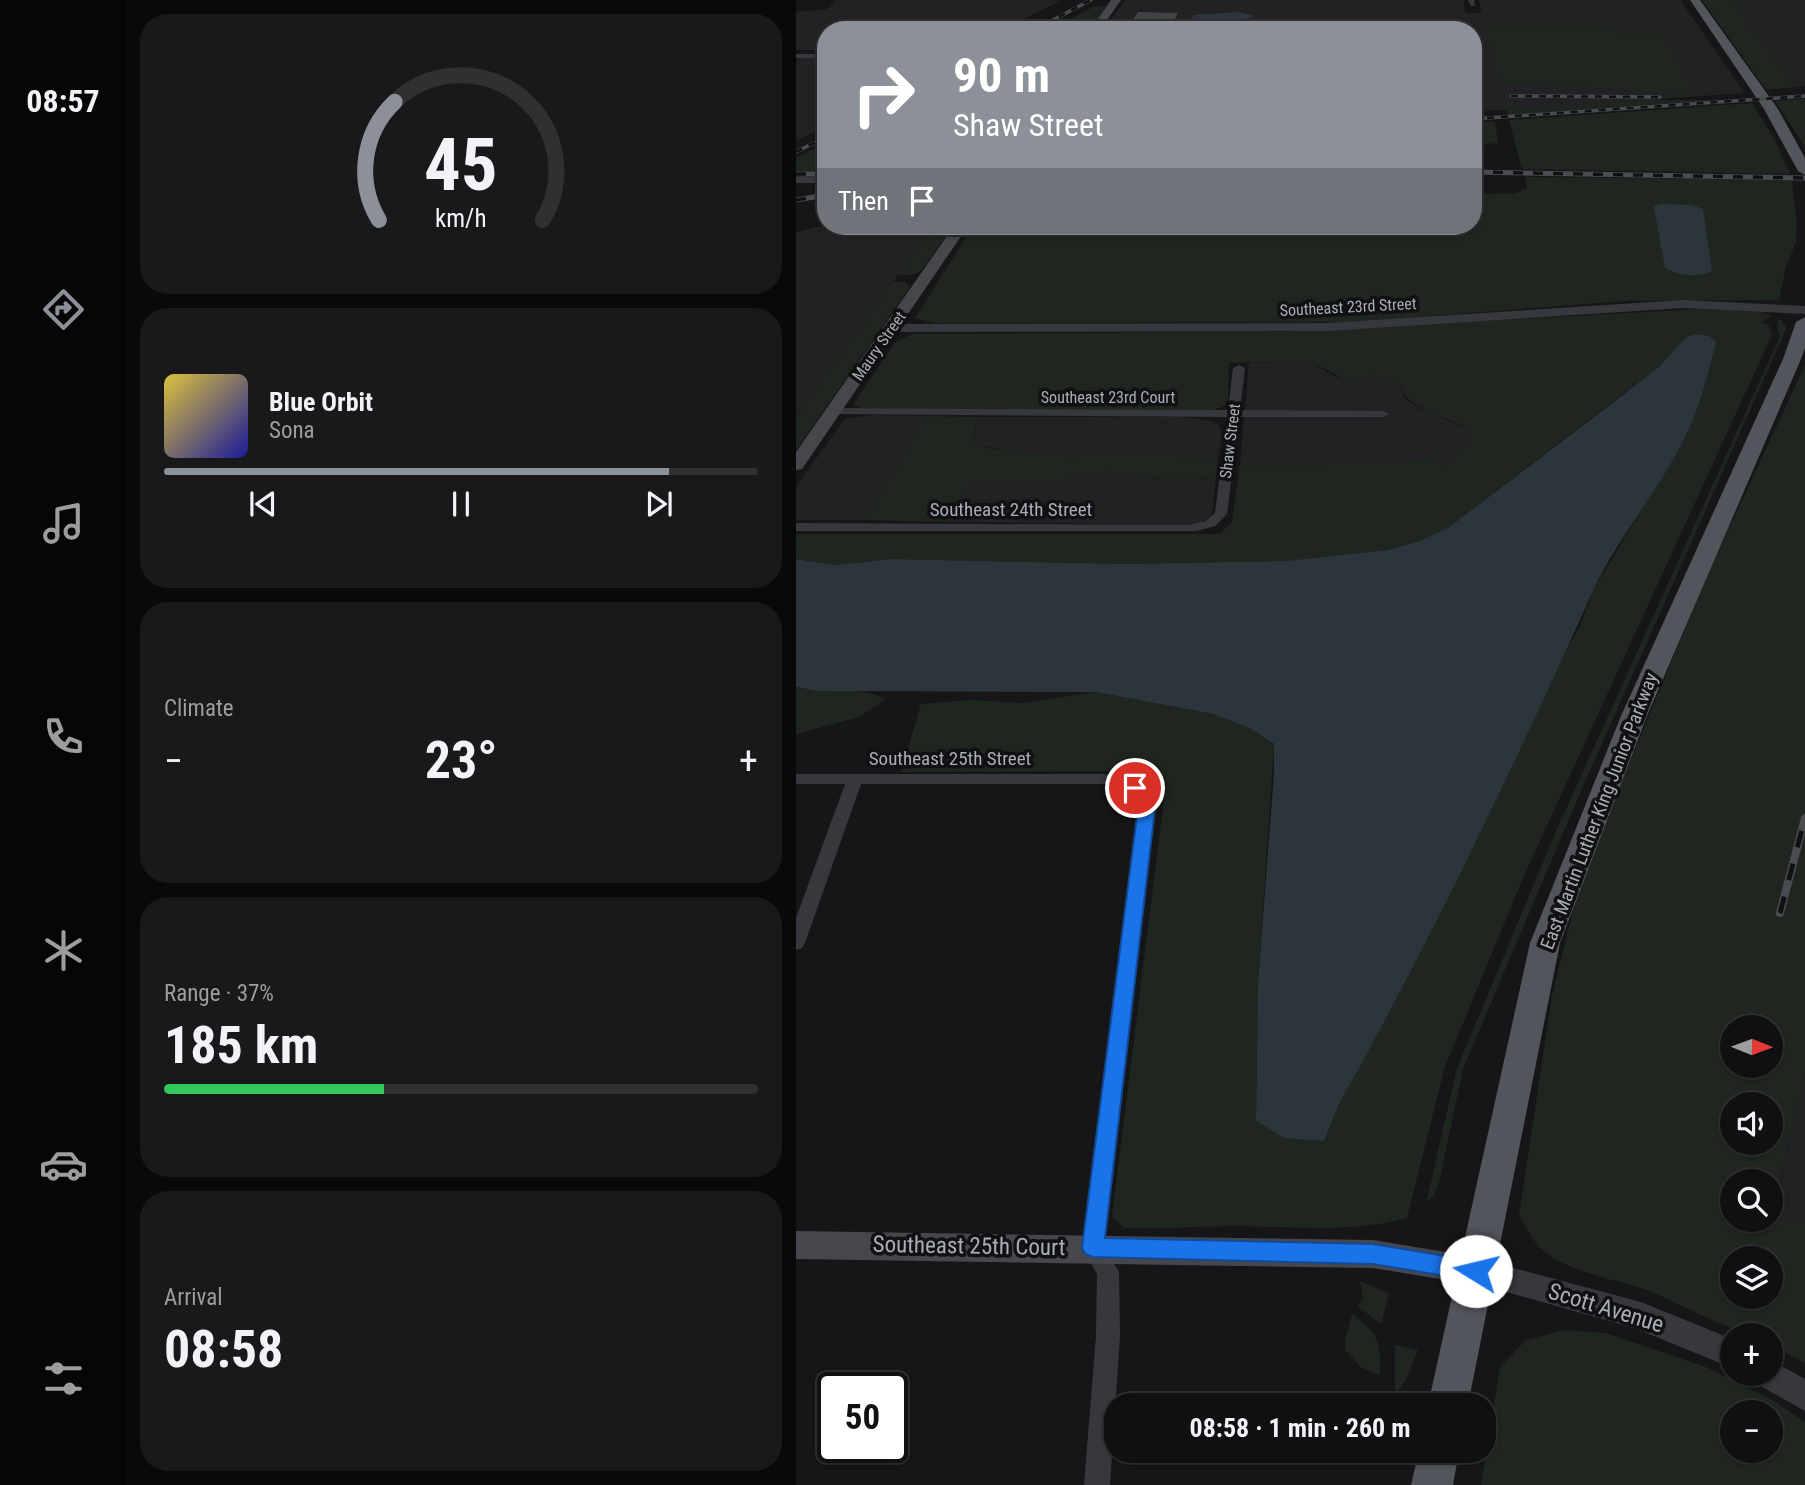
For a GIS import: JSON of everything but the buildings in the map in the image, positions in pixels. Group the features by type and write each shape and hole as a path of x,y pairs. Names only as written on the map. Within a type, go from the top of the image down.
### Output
{"main road":[{"path":"1101,21 1116,0"},
{"path":"1695,0 1771,109 1804,168"},
{"name":"Maury Street","path":"796,465 955,235"},
{"name":"East Martin Luther King Junior Parkway","path":"1451,1393 1545,943 1634,716 1792,359 1805,322"},
{"name":"Southeast 25th Court","path":"796,1245 1373,1254 1476,1271"},
{"path":"1432,1485 1437,1463"}],"street":[{"path":"796,56 817,56"},
{"path":"796,180 817,180"},
{"name":"Southeast 23rd Street","path":"892,328 1329,327 1683,304 1805,310"},
{"name":"Shaw Street","path":"1221,514 1239,368"},
{"name":"Southeast 23rd Court","path":"833,411 1383,414"},
{"name":"Southeast 24th Street","path":"796,527 1188,529 1215,522 1221,514"},
{"name":"Southeast 25th Street","path":"796,779 1104,779 1119,781 1135,788 1144,798 1146,808 1093,1248"},
{"path":"796,943 855,779"},
{"path":"1093,1248 1108,1272 1108,1336 1097,1485"},
{"name":"Scott Avenue","path":"1476,1271 1641,1316 1720,1349"},
{"path":"1783,1383 1805,1396"}],"shaded area":[{"path":"836,0 1060,1 1020,21 817,21 817,50 796,50 796,12 827,9"},
{"path":"1125,0 1463,0 1466,13 1482,13 1479,0 1680,0 1745,93 1482,111 1482,21 1110,21"},
{"path":"1702,0 1744,0 1746,3 1733,4 1797,87 1766,90"},
{"path":"1744,0 1805,0 1805,86 1797,87 1732,3 1746,3"},
{"path":"1106,6 1096,21 1066,21 1093,7"},
{"path":"1238,12 1255,16 1240,21 1190,21 1194,15"},
{"path":"1484,25 1613,26 1618,33 1665,34 1692,94 1627,93 1623,88 1501,84"},
{"path":"799,58 817,58 817,130 796,141 796,61"},
{"path":"1805,99 1805,147 1775,101"},
{"path":"1646,100 1716,100 1508,115 1506,109"},
{"path":"1752,103 1774,138 1790,174 1522,169 1509,120"},
{"path":"1495,121 1498,143 1482,144 1482,122"},
{"path":"817,148 817,171 796,171 796,158"},
{"path":"1525,177 1792,180 1796,242 1786,267 1779,300 1625,301 1353,322 933,323 915,318 967,235 1482,235 1482,194 1515,193 1527,189"},
{"path":"1659,204 1692,205 1703,209 1712,271 1688,275 1665,268 1654,207"},
{"path":"817,227 817,235 927,235 796,417 796,232"},
{"path":"927,235 947,235 921,271 911,275 898,275"},
{"path":"893,282 905,282 910,287 796,450 796,417"},
{"path":"1699,309 1754,311 1772,315 1762,322 1769,326 1772,335 1523,878 1445,1067 1407,1218 1341,1228 1124,1228 1112,1216 1164,799 1148,780 1124,771 901,772 921,704 969,700 1023,703 1096,692 1213,714 1251,729 1274,745 1258,983 1256,1121 1324,1141 1339,1104 1477,839 1555,670 1579,628 1594,589 1687,433 1685,338 1660,366 1449,527 1420,541 1387,550 1285,561 1127,564 892,559 836,565 796,559 796,534 1220,534 1232,522 1240,464 1304,465 1435,460 1445,467 1472,440 1469,429 1420,408 1399,384 1370,375 1351,382 1309,361 1229,363 1228,399 1225,406 1214,410 861,408 854,406 854,403 896,341 913,334 1282,332"},
{"path":"1779,318 1787,327 1581,791 1463,1069 1439,1183 1434,1195 1426,1203 1457,1068 1556,831 1780,336 1777,327"},
{"path":"1695,334 1709,336 1716,341 1704,387 1688,431 1666,472 1603,570 1472,850 1339,1104 1324,1141 1285,1138 1256,1121 1258,983 1274,744 1251,729 1213,714 1096,692 819,691 796,687 796,559 836,565 892,559 1127,564 1285,561 1387,550 1420,541 1449,527 1660,366 1685,338"},
{"path":"1309,361 1336,377 1370,375 1399,384 1405,399 1422,410 1469,429 1472,440 1445,467 1435,460 1304,465 1240,464 1249,363"},
{"path":"1805,365 1805,1075 1783,1169 1720,1169 1720,1232 1783,1232 1783,1222 1805,1223 1805,1364 1783,1351 1783,1323 1720,1323 1649,1291 1558,1261 1538,1246 1519,1215 1552,996 1580,882 1710,569"},
{"path":"872,415 936,416 923,419 900,464 864,520 796,520 796,486 845,419"},
{"path":"936,416 968,417 975,421 973,445 986,448 1076,457 1198,456 1218,460 1216,478 1162,480 1109,471 1078,471 1064,479 970,479 953,522 864,520 900,464 923,419"},
{"path":"968,417 1182,417 1219,425 1222,435 1218,460 1198,456 1119,459 1037,455 972,445 976,428"},
{"path":"1078,471 1109,471 1161,480 1216,478 1212,514 1199,524 1187,525 953,522 969,479 1064,479"},
{"path":"796,687 864,692 886,699 859,717 796,734"},
{"path":"1805,1075 1805,1223 1783,1223 1783,1169"},
{"path":"1360,1281 1389,1293 1381,1324 1357,1306 1363,1298"},
{"path":"1352,1314 1373,1333 1379,1347 1380,1375 1362,1368 1345,1350"},
{"path":"1564,1330 1606,1333 1706,1367 1720,1374 1720,1386 1744,1386 1772,1400 1720,1400 1720,1463 1783,1463 1783,1407 1805,1422 1805,1485 1481,1485 1485,1463 1496,1463 1496,1393 1500,1367 1526,1340"},
{"path":"1395,1345 1418,1350 1407,1378 1395,1393"}],"railway":[{"path":"1051,21 1091,0"},
{"path":"1511,96 1660,97"},
{"path":"1482,118 1805,96"},
{"path":"796,152 817,142"},
{"path":"1482,172 1805,178"},
{"path":"796,174 817,174"},
{"path":"796,200 817,196"},
{"path":"1780,913 1805,818"}],"route":[{"path":"1135,788 1144,798 1146,808 1093,1248 1373,1254 1476,1271"}]}
